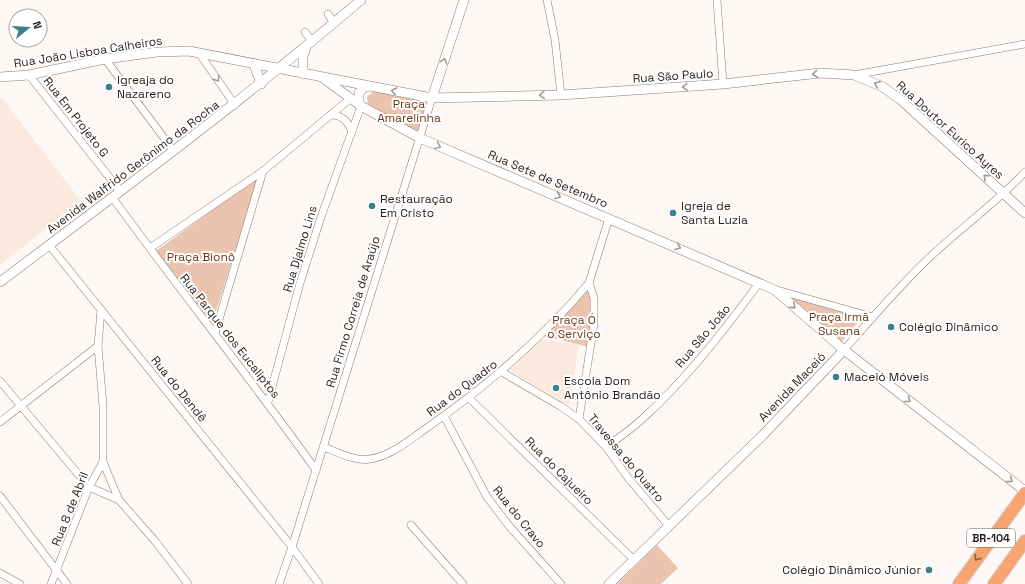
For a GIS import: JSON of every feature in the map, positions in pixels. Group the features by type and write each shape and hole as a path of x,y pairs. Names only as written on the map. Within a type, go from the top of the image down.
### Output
{"highway":[{"name":"BR-104","path":"959,584 1025,492"},
{"name":"BR-104","path":"994,584 1025,541"}],"street":[{"path":"279,69 306,48 361,0"},
{"name":"Rua Firmo Correia de Araújo","path":"279,584 324,447 432,98 464,0"},
{"path":"547,0 555,40 561,95"},
{"path":"717,0 723,84"},
{"path":"328,14 334,23"},
{"path":"306,32 313,42"},
{"name":"Rua São Paulo","path":"320,76 432,98 561,95 723,84 820,73 854,75 1025,44"},
{"path":"303,74 303,56 306,48"},
{"name":"Rua João Lisboa Calheiros","path":"0,76 30,75 105,59 157,52 189,51 303,74 320,76"},
{"path":"199,53 235,105"},
{"path":"105,59 173,150"},
{"path":"254,64 261,84"},
{"name":"Avenida Walfrido Gerônimo da Rocha","path":"0,282 173,150 235,105 279,69"},
{"name":"Rua Em Projeto G","path":"30,75 120,191"},
{"name":"Rua Doutor Eurico Ayres","path":"854,75 883,87 901,100 1025,213"},
{"name":"Rua Sete de Setembro","path":"320,76 361,106 420,138 774,290 873,317"},
{"path":"361,106 358,93 364,87 369,86"},
{"path":"150,248 263,172 351,98"},
{"name":"Rua Djalmo Lins","path":"268,402 318,224 361,106"},
{"path":"331,116 342,117 348,122 352,132"},
{"path":"214,333 263,172"},
{"name":"Avenida Maceió","path":"610,584 763,435 932,255 1004,194 1025,172"},
{"name":"Rua Parque dos Eucaliptos","path":"112,197 268,402 316,470"},
{"path":"579,419 593,343 594,298 589,283 609,218"},
{"name":"Rua do Dendê","path":"49,246 292,547 319,584"},
{"name":"Rua do Quadro","path":"324,447 344,455 368,460 379,457 405,443 469,398 502,372 563,314 589,283"},
{"name":"Rua São João","path":"606,447 639,422 666,396 720,336 759,283"},
{"name":"Rua Sete de Setembro","path":"774,290 844,350 1025,492"},
{"name":"Rua 8 de Abril","path":"51,584 89,487 103,462 103,406 98,346 101,310"},
{"path":"0,422 98,346"},
{"name":"Travessa do Quatro","path":"502,372 579,419 606,447 629,479 669,526"},
{"path":"0,380 20,406 89,487 119,500"},
{"name":"Rua do Cajueiro","path":"469,398 634,560"},
{"name":"Rua do Cravo","path":"444,416 487,497 510,527 561,584"},
{"path":"103,462 119,500 155,541 188,584"},
{"path":"0,496 16,520 67,584"},
{"path":"410,525 463,584"},
{"path":"0,573 20,584"}],"shaded area":[{"path":"2,98 81,201 0,265 0,100"},
{"name":"Escola Dom Antônio Brandão","path":"540,339 579,345 569,406 509,370"}],"green space":[{"name":"Praça Amarelinha","path":"375,90 429,100 419,133 368,104 367,97"},
{"name":"Praça Bionô","path":"259,176 212,324 156,251"},
{"name":"Praça Ó o Serviço","path":"588,287 592,300 589,347 544,336"},
{"name":"Praça Irmã Susana","path":"784,294 862,317 841,342"},
{"path":"657,545 678,568 661,584 617,584"}],"place":[{"name":"Igreaja do Nazareno","path":"109,87"},
{"name":"Restauração Em Cristo","path":"372,206"},
{"name":"Igreja de Santa Luzia","path":"673,213"},
{"name":"Colégio Dinâmico","path":"891,327"},
{"name":"Maceió Móveis","path":"836,377"},
{"name":"Escola Dom Antônio Brandão","path":"556,388"},
{"name":"Colégio Dinâmico Júnior","path":"929,570"}]}
